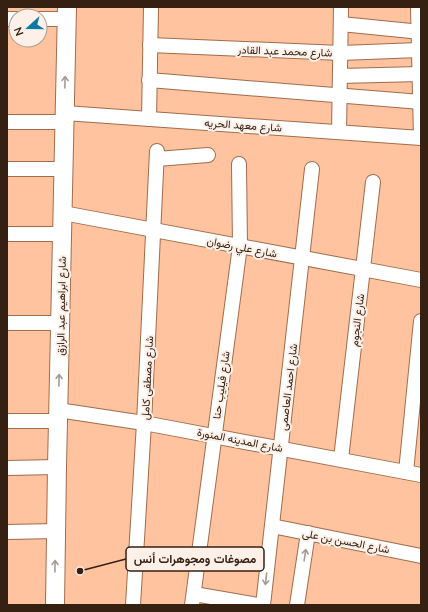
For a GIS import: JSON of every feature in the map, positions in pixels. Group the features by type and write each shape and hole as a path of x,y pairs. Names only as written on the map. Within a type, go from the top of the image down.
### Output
{"main road":[{"name":"شارع ابراهيم عبد الرازق","path":"55,605 67,13"}],"street":[{"path":"149,119 151,7"},
{"path":"339,132 341,7"},
{"path":"418,7 420,32 421,138"},
{"path":"48,17 67,13"},
{"path":"341,24 420,32"},
{"name":"شارع محمد عبد القادر","path":"150,45 341,53 420,63"},
{"path":"340,76 420,63"},
{"path":"149,80 421,102"},
{"name":"شارع معهد الحريه","path":"7,122 65,118 149,119 421,138"},
{"name":"شارع مصطفى كامل","path":"133,605 144,423 157,155 208,155"},
{"name":"شارع فيليب حنا","path":"193,600 240,246 239,164"},
{"path":"7,169 64,169"},
{"name":"شارع احمد العاصمى","path":"263,605 312,169"},
{"name":"شارع النجوم","path":"341,459 373,182"},
{"name":"شارع علي رضوان","path":"62,213 421,280"},
{"path":"7,234 62,234"},
{"path":"406,472 421,321"},
{"path":"7,323 60,323"},
{"name":"شارع المدينه المنورة","path":"7,421 58,416 144,423 421,475"},
{"path":"7,468 57,467"},
{"name":"شارع الحسن بن على","path":"272,526 421,556"},
{"path":"7,532 56,532"},
{"path":"297,605 308,533"},
{"path":"193,600 258,605"}],"place":[{"name":"مصوغات ومجوهرات أنس","path":"80,571"}]}
